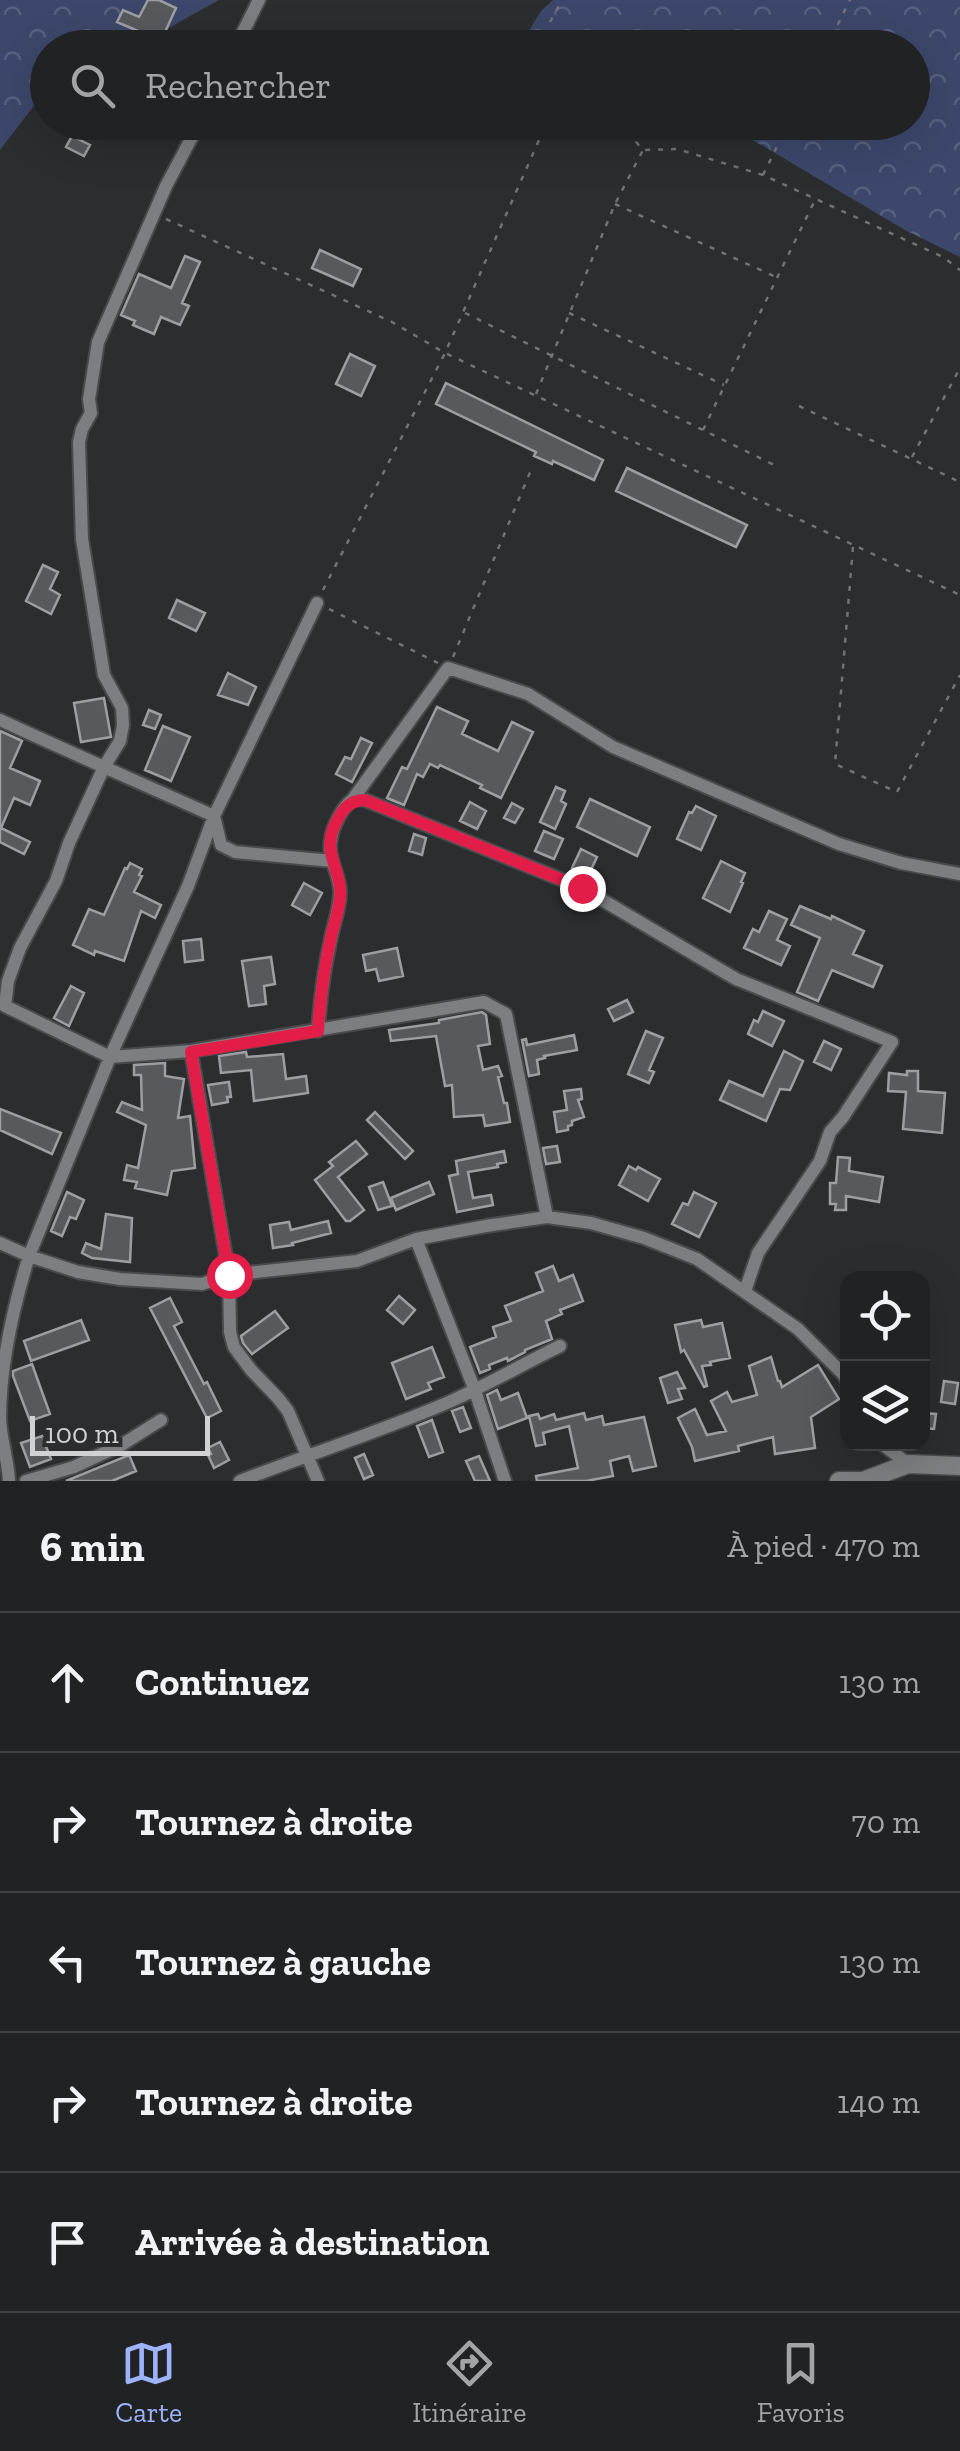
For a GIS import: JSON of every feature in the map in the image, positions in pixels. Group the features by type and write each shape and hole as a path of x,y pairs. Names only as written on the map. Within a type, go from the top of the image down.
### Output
{"street":[{"path":"245,30 259,0"},
{"path":"190,140 166,186 98,342 89,400 91,413 82,428 80,442 82,539 104,676 122,708 120,741 104,768 56,881 20,948 3,1005 110,1057 191,1052 484,1002 506,1014 548,1217"},
{"path":"9,1481 0,1415 3,1348 29,1256 110,1057 188,886 214,816 316,602"},
{"path":"318,1031 340,896 340,878 330,844 333,829 346,804 353,800 448,668 528,694 613,747 839,844 960,874"},
{"path":"0,720 214,816"},
{"path":"353,800 365,800 582,888 736,979 892,1042 830,1132 820,1161 758,1253 745,1291"},
{"path":"214,816 221,845 235,852 332,861"},
{"path":"191,1052 229,1275 234,1347 288,1412 318,1481"},
{"path":"0,1243 78,1272 202,1284 229,1275 358,1261 416,1238 548,1217 591,1223 644,1238 696,1260 798,1328 840,1371"},
{"path":"416,1238 474,1388 504,1481"},
{"path":"240,1481 446,1404 560,1346"},
{"path":"26,1481 74,1468 161,1420"},
{"path":"891,1451 908,1464"},
{"path":"840,1481 862,1481 908,1464 960,1466"}],"path":[{"path":"549,30 562,0"},
{"path":"835,30 850,0"},
{"path":"532,470 448,668 316,602 445,353 539,140"},
{"path":"634,140 643,150 677,149 762,174 943,257 960,270"},
{"path":"762,174 779,140"},
{"path":"535,396 614,204 643,150"},
{"path":"704,430 815,199"},
{"path":"614,204 777,278"},
{"path":"155,214 392,322 445,353 960,595"},
{"path":"463,312 774,464"},
{"path":"569,314 725,386"},
{"path":"911,459 960,368"},
{"path":"952,382 960,385"},
{"path":"799,406 960,482"},
{"path":"853,545 835,764 897,792 960,675"}],"green space":[{"path":"0,0 219,0 165,30 30,30 30,111 0,150"},
{"path":"553,0 960,0 960,257 905,230 753,140 930,140 930,30 529,30"}],"building":[{"path":"148,0 159,0 176,8 166,30 136,30 117,22 123,10 139,17"},
{"path":"70,140 90,145 84,156 66,147"},
{"path":"320,250 361,269 353,286 312,268"},
{"path":"185,256 200,262 182,303 189,306 180,325 161,317 154,334 121,315 139,274 171,288"},
{"path":"350,354 375,366 361,396 336,384"},
{"path":"446,383 603,460 594,480 534,456 536,452 436,404"},
{"path":"627,468 747,525 736,547 616,491"},
{"path":"43,565 58,572 50,589 60,595 51,614 26,601"},
{"path":"177,600 205,613 196,631 169,618"},
{"path":"228,673 256,687 248,705 218,695"},
{"path":"104,698 111,737 81,742 74,703"},
{"path":"437,707 468,721 462,734 498,751 512,722 533,732 501,798 480,788 482,785 430,764 423,777 417,774 404,805 387,798 402,767 407,769"},
{"path":"149,710 161,715 155,729 143,725"},
{"path":"163,726 190,737 171,781 145,770"},
{"path":"0,731 22,741 10,768 40,781 30,805 14,798 1,828 30,842 24,854 0,842"},
{"path":"361,738 372,743 352,782 336,774 345,757 351,759"},
{"path":"556,787 565,791 561,801 566,804 555,829 540,822"},
{"path":"590,799 650,827 637,856 577,827"},
{"path":"470,802 486,811 477,829 460,821"},
{"path":"512,803 523,809 515,823 504,818"},
{"path":"696,806 716,816 701,850 677,839 689,812"},
{"path":"544,831 563,839 554,859 535,851"},
{"path":"414,834 426,838 422,855 409,851"},
{"path":"581,849 597,857 588,876 572,868"},
{"path":"721,861 745,873 730,912 703,898"},
{"path":"130,863 142,869 134,892 161,905 155,918 141,911 124,961 95,951 94,955 73,945 89,909 104,915"},
{"path":"304,883 322,893 310,915 292,905"},
{"path":"800,906 864,931 853,954 882,966 873,987 832,970 818,1001 797,992 820,938 791,925"},
{"path":"769,911 787,919 777,940 790,946 781,965 744,948 753,929 759,932"},
{"path":"201,939 203,960 185,962 183,941"},
{"path":"397,948 403,976 379,981 376,969 366,971 363,955"},
{"path":"271,957 275,984 264,986 266,1004 249,1006 242,961"},
{"path":"71,986 84,993 69,1026 54,1018"},
{"path":"627,1000 633,1012 614,1021 608,1009"},
{"path":"763,1011 784,1021 772,1046 748,1034"},
{"path":"482,1012 486,1015 490,1044 478,1046 483,1070 498,1066 510,1122 485,1126 483,1115 454,1117 452,1085 445,1086 436,1036 391,1041 389,1030"},
{"path":"646,1031 663,1038 649,1070 654,1072 649,1083 628,1074"},
{"path":"574,1035 577,1050 544,1056 537,1060 539,1074 529,1076 522,1040 526,1039 527,1045"},
{"path":"824,1041 841,1049 831,1070 814,1062"},
{"path":"784,1051 803,1061 790,1090 780,1089 766,1121 720,1100 729,1081 763,1096"},
{"path":"246,1052 247,1057 283,1054 286,1079 306,1076 308,1093 254,1101 251,1070 221,1073 219,1056"},
{"path":"165,1063 165,1076 184,1079 178,1118 190,1116 195,1168 172,1171 167,1195 135,1188 137,1182 124,1180 127,1165 138,1168 146,1125 117,1112 122,1102 142,1110 141,1075 134,1075 134,1065"},
{"path":"907,1071 918,1071 918,1091 945,1093 942,1133 903,1129 906,1092 888,1091 889,1073 907,1075"},
{"path":"229,1082 228,1102 212,1105 208,1085"},
{"path":"581,1089 582,1099 578,1100 584,1117 572,1121 568,1130 557,1132 554,1112 567,1110 564,1091"},
{"path":"0,1109 61,1133 52,1154 0,1130"},
{"path":"375,1112 413,1151 405,1159 367,1120"},
{"path":"356,1141 367,1154 338,1177 364,1210 346,1221 315,1180 333,1166 329,1162"},
{"path":"557,1146 560,1162 546,1164 543,1148"},
{"path":"504,1151 506,1162 497,1164 498,1167 468,1172 473,1198 491,1195 493,1205 457,1212 449,1176 458,1174 456,1161"},
{"path":"838,1157 850,1158 849,1171 883,1177 879,1202 846,1196 846,1210 835,1210 836,1204 830,1204 830,1183 836,1183"},
{"path":"629,1166 660,1179 648,1201 619,1185"},
{"path":"383,1182 392,1206 378,1210 369,1187"},
{"path":"429,1182 434,1194 396,1210 391,1198"},
{"path":"67,1192 84,1200 76,1219 70,1217 62,1236 51,1231"},
{"path":"694,1192 716,1203 699,1237 672,1224"},
{"path":"106,1214 132,1218 130,1262 92,1258 82,1253 86,1243 101,1249"},
{"path":"328,1221 331,1233 273,1248 270,1225 289,1222 291,1230"},
{"path":"553,1266 559,1281 573,1275 583,1301 560,1310 562,1314 546,1321 552,1339 508,1361 507,1358 489,1365 490,1369 480,1373 470,1347 496,1337 493,1327 511,1321 505,1306 543,1291 536,1273"},
{"path":"399,1296 415,1310 403,1324 387,1310"},
{"path":"170,1298 182,1322 174,1326 221,1411 207,1418 150,1308"},
{"path":"275,1311 288,1328 252,1354 241,1336"},
{"path":"81,1320 89,1340 31,1361 24,1341"},
{"path":"701,1320 703,1327 722,1323 730,1358 702,1366 707,1386 704,1387 684,1350 681,1352 675,1325"},
{"path":"432,1347 444,1377 428,1383 431,1389 406,1399 392,1363"},
{"path":"771,1357 782,1387 818,1365 839,1399 811,1417 815,1448 775,1454 773,1437 738,1446 739,1451 695,1461 678,1418 695,1409 707,1435 726,1431 711,1401 727,1392 732,1402 757,1395 749,1366"},
{"path":"32,1364 50,1414 30,1421 13,1371"},
{"path":"677,1372 685,1388 678,1389 682,1399 668,1403 660,1378"},
{"path":"944,1381 958,1383 955,1404 941,1402"},
{"path":"497,1390 501,1400 518,1393 527,1418 498,1429 487,1395"},
{"path":"463,1407 471,1428 460,1432 452,1411"},
{"path":"584,1413 586,1420 602,1416 604,1425 644,1417 656,1466 633,1471 629,1456 610,1461 613,1476 586,1481 537,1481 536,1476 578,1468 569,1426 543,1433 545,1444 536,1446 529,1416 538,1414 540,1419 554,1414 556,1420"},
{"path":"930,1414 936,1414 934,1429 930,1429"},
{"path":"432,1420 443,1452 429,1457 417,1426"},
{"path":"42,1436 51,1459 30,1467 21,1443"},
{"path":"220,1442 229,1460 214,1468 208,1448"},
{"path":"364,1454 373,1475 364,1479 355,1458"},
{"path":"129,1455 136,1471 112,1481 66,1481"},
{"path":"479,1456 490,1481 475,1481 466,1461"}],"route":[{"path":"229,1275 191,1052 318,1031 340,896 340,878 330,844 346,804 365,800 582,888"}]}
